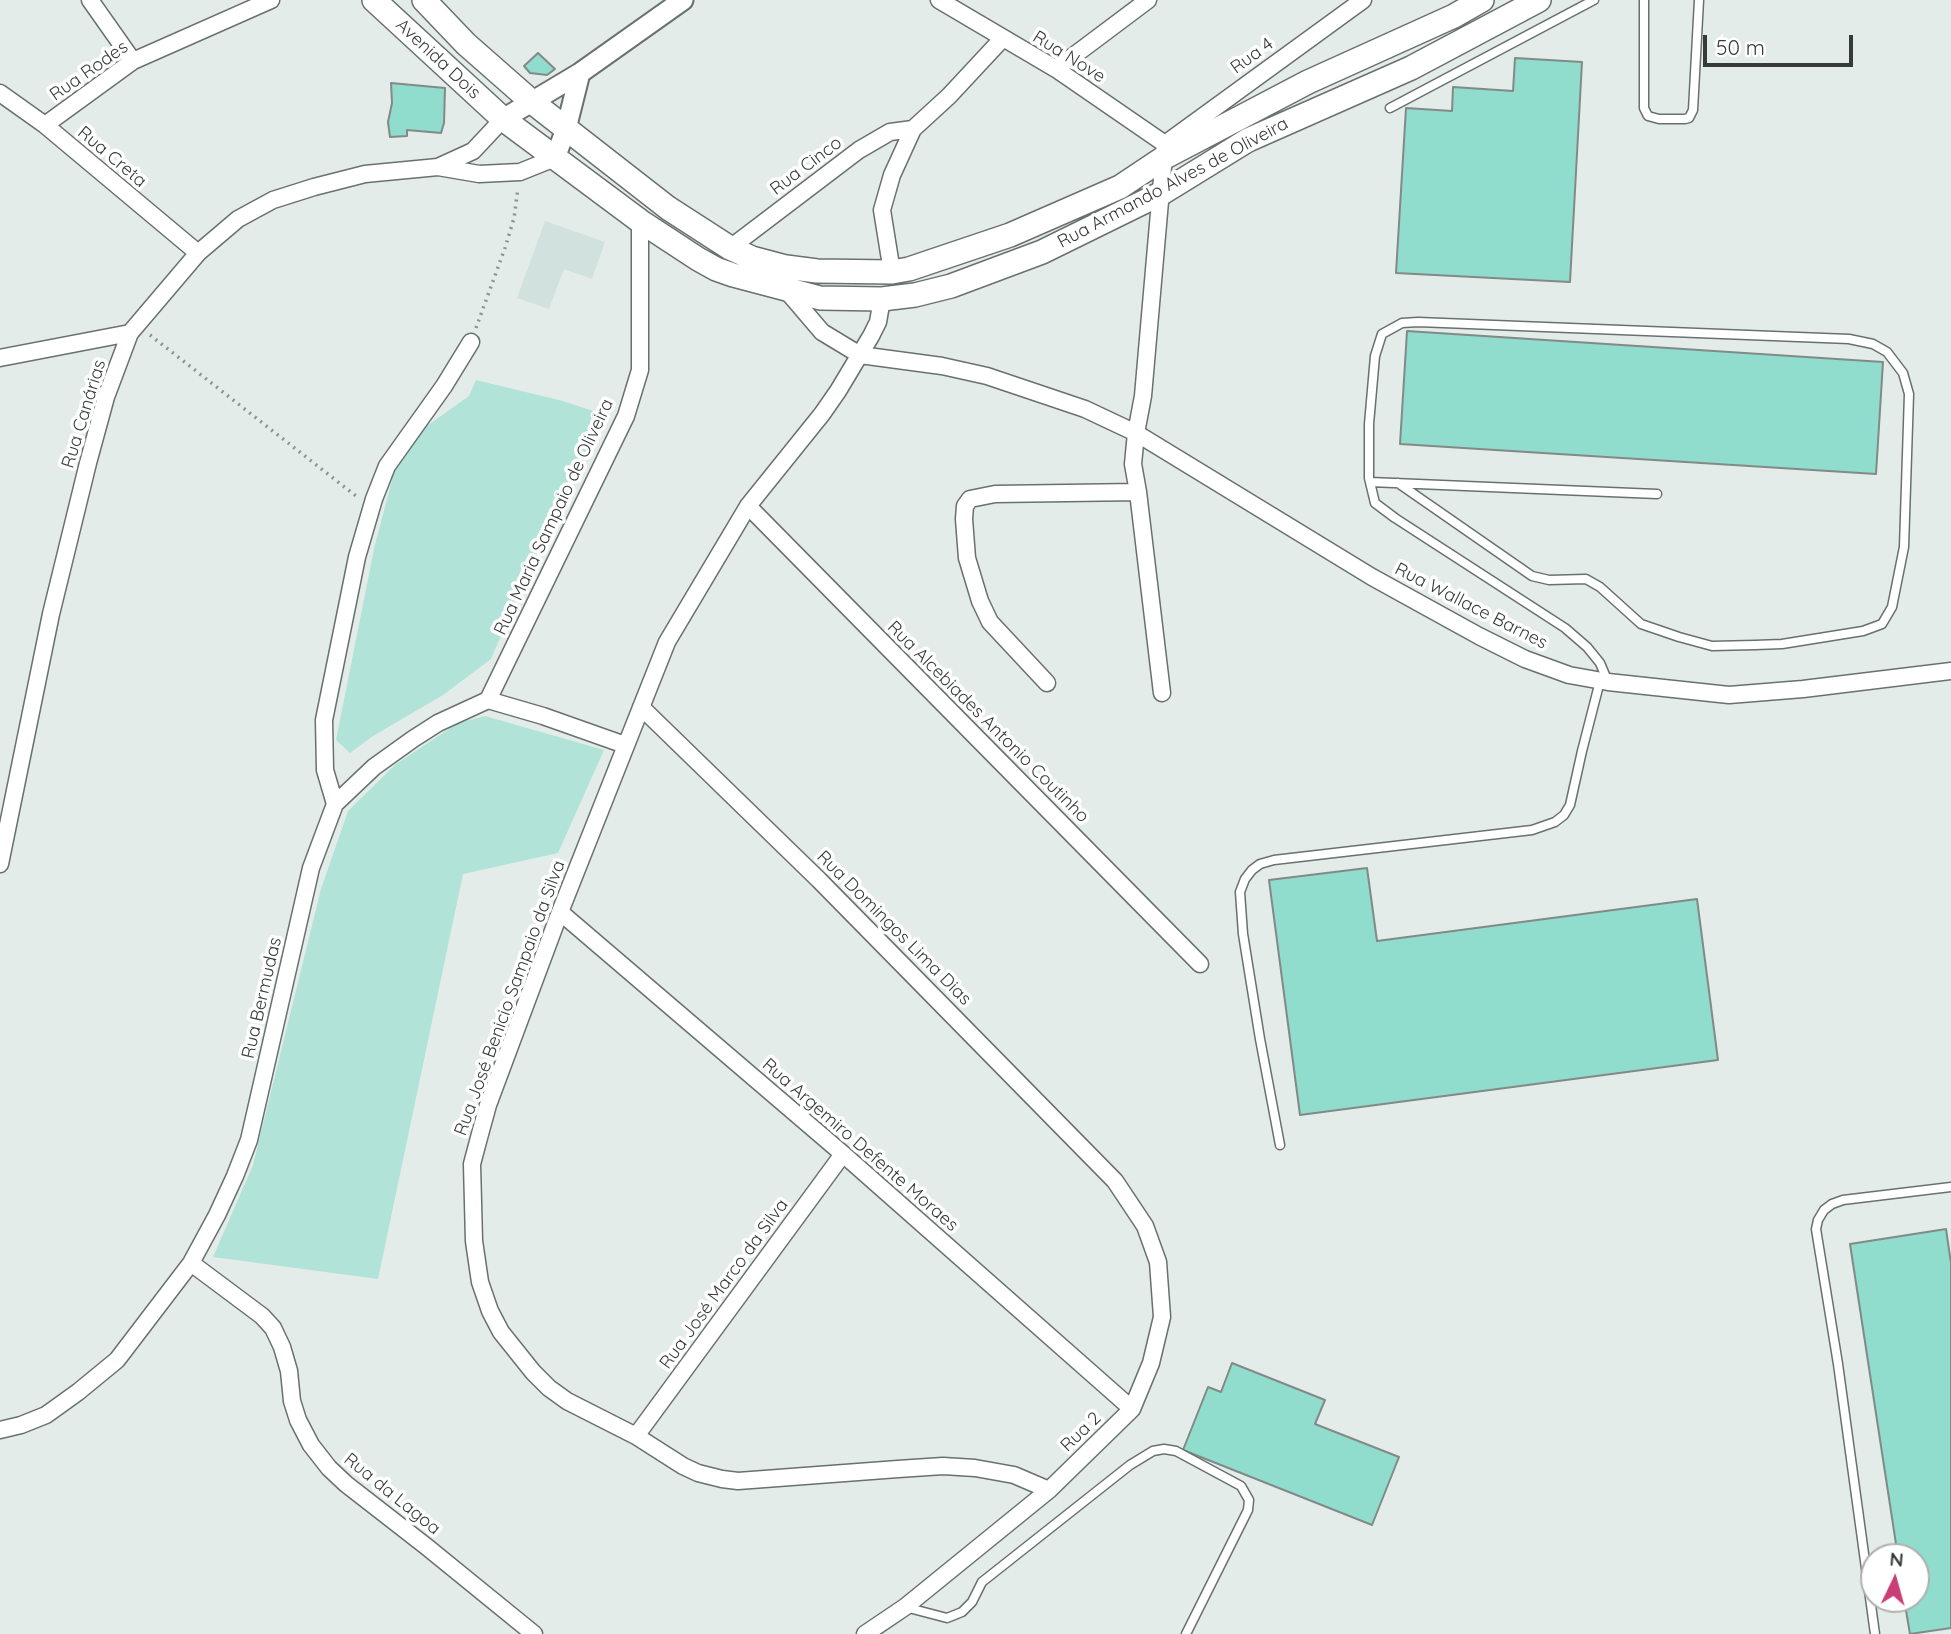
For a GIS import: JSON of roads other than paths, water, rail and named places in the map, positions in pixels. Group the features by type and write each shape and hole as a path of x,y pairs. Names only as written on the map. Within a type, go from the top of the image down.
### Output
{"main road":[{"name":"Avenida Dois","path":"374,0 503,119"},
{"name":"Rua Armando Alves de Oliveira","path":"424,0 466,44 532,102 668,208 730,248 752,258 786,267 817,271 892,272 935,261 1032,225 1120,187 1165,150 1454,16 1482,0"},
{"name":"Rua Armando Alves de Oliveira","path":"503,119 640,221 716,269 787,291 820,298 882,299 915,295 951,285 1042,252 1162,193 1248,140 1411,68 1539,0"}],"street":[{"path":"90,0 133,61"},
{"name":"Rua Rodes","path":"45,125 133,61 271,0"},
{"path":"503,119 580,73 683,0"},
{"name":"Rua Nove","path":"939,0 1056,69 1165,150"},
{"path":"1056,69 1148,0"},
{"name":"Rua 4","path":"1165,150 1363,0"},
{"name":"Rua Cinco","path":"892,272 883,210 892,176 913,129 949,96 1003,38"},
{"path":"555,158 566,129 580,73"},
{"name":"Rua Creta","path":"0,93 45,125 198,253"},
{"name":"Rua Canárias","path":"438,167 473,151 503,119"},
{"name":"Rua Cinco","path":"730,248 859,150 890,132 913,129"},
{"path":"1162,693 1133,464 1143,396 1165,150"},
{"name":"Rua Canárias","path":"0,864 51,614 75,513 106,397 134,329 198,253 238,219 272,200 365,174 438,167 479,174 520,172 555,158"},
{"name":"Rua Maria Sampaio de Oliveira","path":"488,700 626,416 640,370 640,221"},
{"name":"Rua Wallace Barnes","path":"787,291 821,332 860,355 942,366 987,376 1085,410 1136,433 1372,577 1525,659 1569,675 1604,682 1729,695 1803,690 1951,671"},
{"path":"860,355 878,322 882,299"},
{"path":"0,358 134,329"},
{"path":"335,804 325,770 324,720 355,569 372,508 387,466 471,342"},
{"name":"Rua José Benicio Sampaio da Silva","path":"860,355 822,414 748,506 667,642 560,912 488,1105 472,1164 474,1229 480,1282 501,1332 541,1380 567,1401 636,1436 698,1473 738,1481 943,1466 1014,1475 1049,1490"},
{"path":"1047,683 990,622 980,601 967,558 965,506 970,499 995,494 1138,492"},
{"name":"Rua Alcebiades Antonio Coutinho","path":"748,506 1200,964"},
{"path":"488,700 625,745"},
{"name":"Rua Bermudas","path":"0,1430 46,1415 117,1360 191,1263 217,1215 249,1140 311,868 335,804 374,766 412,739 438,723 488,700"},
{"name":"Rua Domingos Lima Dias","path":"641,707 829,890 1115,1181"},
{"name":"Rua Argemiro Defente Moraes","path":"560,912 843,1154 1132,1409"},
{"name":"Rua José Marco da Silva","path":"636,1436 843,1154"},
{"name":"Rua 2","path":"865,1634 905,1607 1049,1490 1132,1409 1151,1363 1162,1317 1158,1262 1145,1226 1115,1181"},
{"name":"Rua da Lagoa","path":"191,1263 262,1316 273,1328 289,1371 292,1401 298,1420 311,1445 329,1468 345,1484 534,1634"}],"lane":[{"path":"1390,108 1594,0"},
{"path":"1644,0 1645,113 1659,119 1685,119 1692,115 1693,110 1699,0"},
{"path":"1280,1145 1243,934 1240,892 1244,879 1260,864 1274,860 1532,830 1555,822 1564,815 1570,805 1585,739 1604,682 1600,663 1587,647 1565,628 1376,503 1370,482 1369,424 1375,356 1382,334 1402,323 1418,322 1849,339 1873,344 1887,352 1903,373 1909,394 1904,547 1892,607 1882,624 1863,631 1783,644 1712,646 1679,637 1641,624 1600,587 1586,579 1549,580 1532,576 1398,483"},
{"path":"1370,482 1657,494"},
{"path":"1875,1634 1838,1364 1816,1229 1824,1210 1843,1200 1951,1187"},
{"path":"905,1607 947,1618 962,1612 972,1602 982,1582 1130,1465 1153,1451 1164,1449 1176,1451 1241,1486 1248,1494 1249,1500 1248,1510 1186,1634"}]}
